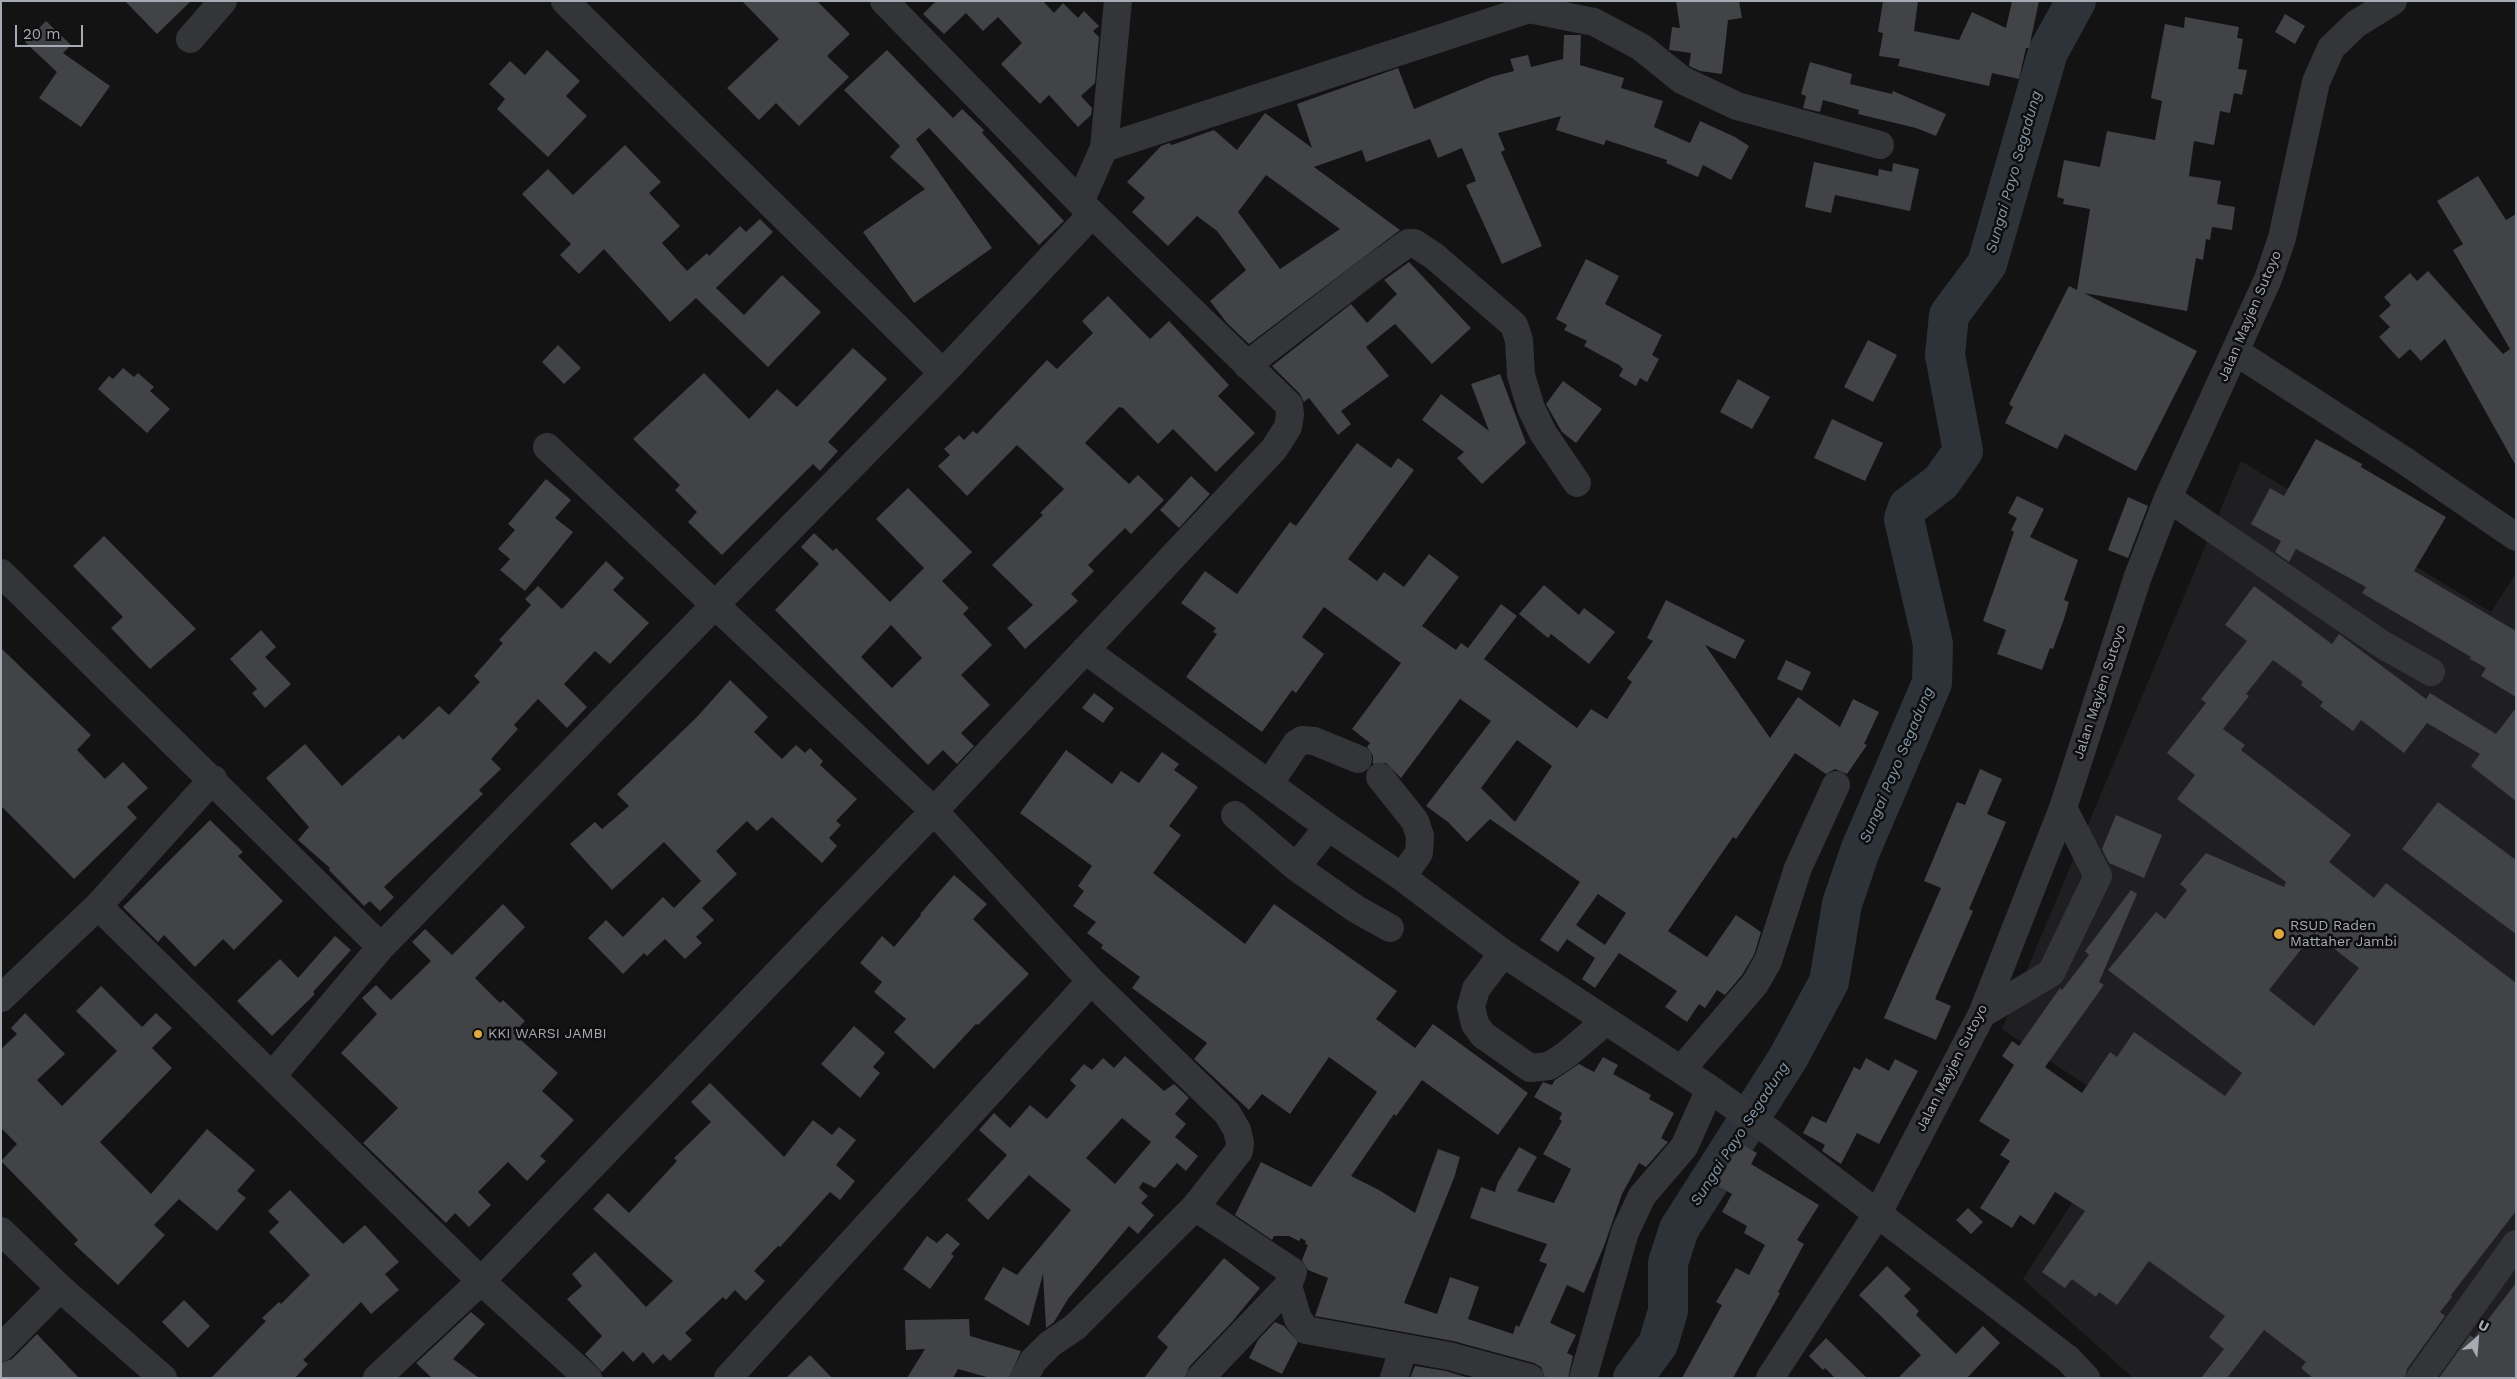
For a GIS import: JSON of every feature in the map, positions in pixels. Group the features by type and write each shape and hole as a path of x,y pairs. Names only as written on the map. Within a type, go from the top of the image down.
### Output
{"street":[{"path":"190,39 223,1"},
{"path":"565,1 943,374"},
{"path":"377,1378 481,1281 934,811 1282,438 1288,427 1289,405 1086,208 884,1"},
{"path":"272,1076 381,947 943,374 1086,208 1104,148 1118,1"},
{"name":"Jalan Mayjen Sutoyo","path":"1770,1378 1878,1213 1982,1014 2062,808 2136,579 2168,498 2268,280 2282,238 2316,82 2331,48 2356,24 2393,1"},
{"path":"1104,148 1542,5 1594,22 1641,47 1682,80 1738,106 1880,145"},
{"path":"1247,366 1369,271 1408,244 1414,243 1434,256 1514,325 1519,340 1521,375 1531,408 1543,433 1577,483"},
{"path":"2236,352 2405,461 2516,537"},
{"path":"547,447 934,811 1091,981 1227,1113 1237,1130 1240,1143 1239,1151 1195,1207 1075,1327 1050,1344 1033,1361 1024,1378"},
{"path":"2168,498 2383,645 2431,672"},
{"path":"5,583 213,780 381,947"},
{"path":"1084,650 1328,827 1402,877 1503,953 1681,1070 1773,1134 2068,1359 2086,1378"},
{"path":"1269,784 1296,744 1302,740 1314,741 1358,759"},
{"path":"1380,777 1415,821 1420,836 1418,853 1402,877"},
{"path":"1,998 98,906 213,780"},
{"path":"1681,1070 1755,984 1768,960 1798,868 1836,785"},
{"path":"1982,1014 2051,973 2098,876 2062,808"},
{"path":"1234,815 1296,867 1356,910 1390,928"},
{"path":"1296,867 1328,827"},
{"path":"98,906 481,1281 588,1378"},
{"path":"1503,953 1476,990 1471,1007 1475,1024 1483,1035 1530,1068 1550,1066 1606,1021"},
{"path":"728,1378 1091,981"},
{"path":"1582,1378 1625,1232 1642,1196 1684,1147 1718,1095"},
{"path":"1195,1207 1287,1266 1293,1272 1288,1286 1200,1378"},
{"path":"1,1231 60,1288 158,1376"},
{"path":"2420,1378 2516,1244"},
{"path":"1288,1286 1298,1319 1306,1330 1449,1356 1530,1378"},
{"path":"1,1348 60,1288"},
{"path":"1394,1378 1403,1349"}],"shaded area":[{"name":"RSUD Raden Mattaher Jambi","path":"2241,461 2491,612 2516,573 2516,1378 2133,1378 2023,1279 2129,1114 2002,1029"}],"building":[{"path":"125,1 191,1 157,34"},
{"path":"742,1 817,1 850,34 827,56 849,77 799,126 776,103 759,120 727,88 779,39"},
{"path":"936,1 1043,1 1054,13 1063,3 1078,18 1084,11 1099,26 1093,31 1099,37 1095,83 1081,96 1092,108 1091,115 1078,127 1049,95 1040,104 1001,64 1022,43 998,17 983,31 966,13 944,34 923,14"},
{"path":"1676,1 1739,1 1742,18 1728,20 1722,74 1700,71 1689,66 1691,53 1669,50 1672,27 1680,28"},
{"path":"1883,1 1918,1 1914,31 1959,40 1972,12 2006,28 2012,1 2039,1 2029,48 2026,48 2019,79 1992,73 1989,86 1898,66 1900,59 1879,56 1883,33 1878,32"},
{"path":"2285,14 2305,26 2295,44 2275,32"},
{"path":"2185,17 2239,27 2237,38 2243,39 2238,69 2247,70 2242,95 2234,93 2230,113 2220,111 2214,145 2194,141 2189,176 2221,181 2217,204 2235,207 2232,230 2212,227 2210,240 2206,239 2203,260 2196,258 2187,311 2084,293 2197,351 2136,471 2065,434 2057,449 2005,423 2013,407 2009,404 2069,286 2077,290 2090,209 2063,204 2064,199 2057,197 2064,160 2100,167 2107,131 2155,140 2162,101 2151,98 2165,24 2184,28"},
{"path":"46,21 71,45 63,53 110,86 81,127 39,98 57,72 25,42"},
{"path":"1564,35 1581,35 1580,65 1624,78 1621,88 1663,101 1654,127 1690,143 1700,121 1735,137 1749,146 1731,180 1703,165 1698,177 1666,163 1667,160 1606,140 1604,145 1556,130 1561,116 1498,133 1505,150 1501,152 1542,246 1502,264 1466,185 1476,181 1462,148 1438,158 1430,139 1366,162 1362,150 1314,167 1400,230 1249,344 1227,323 1210,301 1246,270 1217,231 1197,216 1168,246 1132,212 1145,198 1127,182 1161,146 1169,143 1172,145 1214,130 1237,150 1265,113 1312,148 1297,104 1398,68 1414,109 1491,77 1514,71 1510,59 1528,55 1531,67 1563,59","holes":["1266,175 1340,229 1280,269 1238,212"]},
{"path":"547,50 580,81 566,96 587,116 548,157 497,109 505,99 489,84 510,61 525,75"},
{"path":"887,50 953,118 962,109 984,130 982,133 1064,221 1039,245 929,128 916,139 992,248 914,303 863,232 925,189 890,157 900,146 844,90"},
{"path":"1810,62 1852,74 1850,84 1892,94 1893,91 1946,114 1936,136 1916,128 1858,114 1859,110 1823,100 1820,112 1803,108 1806,96 1801,94"},
{"path":"625,145 661,182 649,193 680,226 662,243 687,271 707,253 709,256 740,226 746,232 760,219 773,232 716,288 744,315 782,275 821,312 768,367 696,298 670,322 604,249 579,274 560,255 571,244 522,194 548,169 573,195"},
{"path":"1814,162 1878,176 1879,169 1892,172 1893,163 1919,169 1910,211 1835,195 1831,213 1805,207"},
{"path":"2478,176 2506,220 2516,214 2516,466 2445,339 2421,361 2410,349 2399,359 2379,337 2390,327 2379,316 2391,305 2384,297 2410,273 2417,281 2428,271 2503,354 2510,349 2453,250 2463,244 2437,201"},
{"path":"1586,259 1619,276 1605,304 1662,335 1652,355 1659,359 1647,382 1640,378 1636,386 1619,376 1623,369 1619,365 1584,346 1587,341 1564,330 1567,325 1556,319"},
{"path":"1409,262 1471,328 1432,364 1395,324 1366,347 1389,376 1341,411 1351,424 1338,435 1309,398 1304,402 1300,394 1272,366 1351,304 1367,323 1397,294 1384,280"},
{"path":"1108,296 1150,339 1169,321 1229,385 1218,396 1255,433 1216,472 1173,429 1158,444 1123,408 1119,407 1085,443 1129,484 1138,475 1164,500 1131,534 1125,528 1088,565 1094,571 1071,594 1078,601 1025,649 1007,628 1033,605 992,565 1043,515 1040,513 1064,489 1017,445 967,496 938,466 950,455 944,449 959,435 964,440 973,431 977,434 1047,360 1057,369 1093,333 1082,321"},
{"path":"1868,340 1897,355 1873,402 1844,387"},
{"path":"558,345 581,368 564,384 542,362"},
{"path":"853,348 887,379 828,442 838,451 820,471 813,464 722,555 688,522 697,512 675,490 680,485 633,439 704,373 749,419 777,389 797,407"},
{"path":"123,368 134,377 138,373 154,387 150,391 170,409 147,433 98,389 109,376 113,379"},
{"path":"1500,374 1526,443 1482,484 1457,458 1464,452 1422,420 1441,394 1489,431 1471,384"},
{"path":"1738,379 1770,397 1752,429 1720,412"},
{"path":"1563,381 1602,409 1576,443 1562,432 1546,404"},
{"path":"1832,419 1883,443 1865,481 1814,458"},
{"path":"2316,439 2362,464 2361,467 2446,517 2414,571 2516,631 2516,697 2481,676 2486,668 2470,659 2471,657 2362,593 2366,587 2296,549 2289,562 2275,552 2281,541 2251,524 2270,488 2284,496"},
{"path":"1357,443 1391,468 1398,458 1414,470 1348,559 1377,581 1384,572 1404,587 1429,554 1459,577 1422,626 1456,650 1461,643 1468,648 1501,604 1517,616 1484,659 1577,728 1591,709 1607,719 1632,682 1627,678 1653,641 1647,638 1666,600 1745,640 1735,659 1705,645 1770,738 1798,697 1840,727 1853,699 1879,712 1864,744 1867,745 1847,774 1835,769 1826,774 1795,753 1736,839 1733,837 1668,931 1707,957 1736,915 1761,932 1754,955 1742,975 1725,995 1717,990 1705,1008 1699,1004 1687,1022 1665,1007 1677,991 1619,953 1595,988 1582,979 1595,958 1567,939 1558,952 1540,940 1580,882 1490,819 1467,842 1448,822 1426,806 1491,721 1460,699 1401,778 1386,763 1373,764 1373,756 1367,747 1370,743 1352,729 1401,663 1324,607 1302,637 1324,654 1296,693 1292,690 1262,732 1186,677 1217,634 1213,632 1216,628 1181,603 1205,571 1237,594 1290,522 1296,526","holes":["1517,740 1552,766 1515,822 1481,788","1598,894 1626,913 1605,945 1576,925"]},
{"path":"1191,476 1210,494 1179,528 1160,510"},
{"path":"546,479 571,500 555,518 573,532 525,591 500,570 510,559 498,549 515,530 508,524"},
{"path":"908,488 972,552 942,581 969,608 963,614 992,645 961,675 990,705 961,733 974,746 957,764 943,750 928,765 775,610 819,564 801,547 814,533 833,551 836,548 890,602 924,568 876,519","holes":["891,625 922,658 892,688 861,657"]},
{"path":"2017,496 2044,509 2030,537 2078,560 2064,600 2069,602 2064,619 2053,649 2050,648 2042,670 1997,654 2006,630 1983,621 2014,532 2011,530 2017,518 2008,513"},
{"path":"2128,497 2148,506 2128,558 2108,550"},
{"path":"104,536 196,629 150,669 111,628 123,617 73,566"},
{"path":"606,561 624,578 613,590 649,623 610,664 595,651 564,684 587,707 567,728 538,699 514,725 518,729 491,759 501,769 479,790 483,794 384,887 394,897 380,911 370,901 364,906 329,870 330,868 298,840 309,827 266,778 305,744 342,786 399,735 403,740 439,706 449,715 480,682 474,676 503,643 499,640 531,605 525,599 538,586 562,609"},
{"path":"1544,585 1579,615 1584,608 1615,632 1589,664 1551,634 1548,638 1519,614"},
{"path":"2254,586 2332,644 2339,634 2426,699 2430,693 2496,734 2516,708 2516,801 2471,766 2480,754 2427,723 2404,753 2361,720 2353,731 2320,706 2323,702 2301,685 2303,682 2273,660 2246,694 2249,696 2223,729 2245,745 2241,750 2351,835 2329,862 2374,898 2386,883 2516,983 2516,1211 2451,1295 2452,1297 2440,1312 2445,1316 2407,1369 2405,1378 2313,1378 2301,1368 2306,1362 2264,1330 2227,1378 2201,1378 2224,1349 2209,1337 2225,1316 2149,1261 2117,1305 2099,1292 2096,1297 2072,1279 2065,1288 2042,1272 2085,1211 2055,1192 2034,1225 2020,1215 2012,1228 1980,1208 2010,1161 2000,1155 2010,1140 1979,1121 2014,1065 2002,1056 2012,1041 2019,1046 2060,988 2062,990 2089,955 2085,951 2131,890 2137,894 2099,982 2104,985 2045,1067 2082,1093 2110,1052 2117,1057 2134,1032 2225,1096 2242,1073 2108,970 2156,912 2165,919 2187,890 2180,884 2206,853 2284,887 2286,882 2177,799 2195,775 2167,753 2206,703 2201,699 2247,641 2225,625","holes":["2314,933 2359,968 2314,1026 2269,990"]},
{"path":"261,630 276,647 265,657 291,684 265,708 252,693 257,689 230,659"},
{"path":"1,648 91,735 77,750 105,779 123,762 148,788 127,807 137,818 74,879 1,806"},
{"path":"1786,660 1811,672 1802,691 1777,679"},
{"path":"730,680 768,717 754,732 782,759 796,745 805,753 810,748 823,761 820,765 857,799 836,821 841,825 829,838 837,846 822,863 772,817 757,831 747,821 716,851 737,874 702,908 714,920 696,937 702,943 685,959 665,939 647,956 644,953 623,974 588,938 606,920 623,937 663,897 674,908 701,881 664,842 612,890 570,844 595,822 602,829 629,806 617,794 697,717"},
{"path":"1094,693 1114,708 1103,723 1082,708"},
{"path":"1066,750 1112,784 1121,771 1139,783 1162,752 1179,764 1174,770 1198,787 1169,826 1181,835 1153,873 1245,944 1274,904 1397,991 1376,1019 1415,1048 1433,1024 1528,1093 1498,1135 1422,1080 1396,1116 1394,1114 1351,1176 1379,1190 1415,1213 1438,1149 1460,1157 1454,1178 1404,1303 1437,1314 1450,1277 1479,1287 1468,1319 1513,1334 1516,1325 1519,1327 1547,1264 1539,1261 1547,1244 1470,1218 1481,1187 1495,1192 1498,1182 1519,1147 1537,1157 1517,1191 1554,1203 1571,1169 1543,1154 1562,1121 1559,1119 1562,1113 1534,1097 1543,1082 1552,1085 1555,1080 1579,1064 1594,1072 1603,1057 1618,1065 1613,1074 1651,1095 1649,1099 1674,1113 1661,1138 1668,1142 1646,1167 1639,1163 1622,1194 1604,1246 1584,1293 1567,1285 1550,1323 1576,1335 1567,1353 1573,1356 1568,1378 1545,1378 1541,1367 1534,1363 1453,1341 1315,1316 1328,1278 1308,1270 1302,1260 1308,1245 1305,1244 1306,1241 1301,1238 1299,1241 1289,1236 1274,1236 1272,1240 1235,1215 1261,1162 1311,1187 1377,1092 1329,1057 1290,1114 1262,1094 1249,1110 1194,1059 1207,1043 1132,988 1140,977 1101,948 1103,945 1087,933 1096,922 1073,906 1084,891 1078,886 1092,866 1020,813"},
{"path":"1980,769 2002,779 1987,814 2006,822 1969,909 1973,911 1935,999 1951,1006 1936,1040 1884,1018 1941,888 1924,881 1957,802 1965,805"},
{"path":"2438,802 2516,860 2516,934 2402,849"},
{"path":"2116,815 2162,835 2144,878 2109,863 2102,849"},
{"path":"210,820 243,852 238,856 283,901 234,950 223,939 195,967 164,935 158,942 123,907"},
{"path":"954,875 987,904 973,919 1029,974 978,1025 976,1024 934,1069 894,1032 906,1019 874,992 882,982 860,963 882,936 894,947"},
{"path":"503,904 525,927 475,978 500,1003 503,1000 525,1021 513,1033 558,1073 542,1091 574,1120 540,1156 546,1161 527,1181 508,1162 478,1192 491,1205 469,1227 455,1213 446,1223 363,1143 398,1108 341,1053 377,1014 362,998 376,985 391,1000 431,961 412,942 425,929 452,955"},
{"path":"335,936 351,950 313,992 315,994 272,1036 237,1001 280,959 298,978"},
{"path":"101,986 142,1027 156,1013 172,1028 152,1048 172,1068 100,1142 151,1194 207,1129 255,1170 237,1191 246,1198 217,1231 179,1199 154,1225 165,1235 118,1285 74,1244 78,1240 1,1161 17,1144 1,1128 1,1049 17,1034 11,1028 25,1013 65,1054 37,1080 62,1106 117,1051 76,1011"},
{"path":"854,1026 885,1053 873,1067 880,1073 860,1098 821,1064"},
{"path":"1125,1056 1164,1091 1174,1084 1189,1098 1175,1114 1186,1124 1175,1137 1198,1156 1186,1171 1177,1163 1155,1188 1143,1182 1139,1188 1148,1196 1141,1203 1154,1215 1138,1234 1129,1226 1068,1299 1054,1322 1046,1328 1043,1274 1029,1326 984,1299 1003,1267 1017,1275 1071,1210 1029,1175 988,1220 967,1200 1007,1155 979,1130 994,1113 1010,1128 1030,1105 1047,1119 1076,1086 1070,1080 1084,1064 1092,1070 1103,1058 1114,1068","holes":["1122,1118 1151,1142 1115,1184 1086,1158"]},
{"path":"1866,1058 1889,1071 1895,1059 1918,1071 1879,1144 1857,1133 1841,1164 1822,1151 1825,1145 1803,1133 1812,1116 1826,1123 1854,1067 1860,1070"},
{"path":"710,1083 784,1157 813,1120 832,1135 839,1127 856,1140 836,1165 855,1181 840,1200 830,1192 780,1247 778,1246 754,1271 765,1281 746,1301 735,1290 726,1300 723,1297 685,1333 692,1340 670,1361 663,1354 653,1364 643,1352 633,1362 623,1351 602,1372 585,1354 602,1336 567,1299 582,1286 572,1274 595,1252 646,1307 673,1281 593,1209 608,1193 629,1213 677,1161 674,1158 711,1122 691,1102"},
{"path":"1740,1143 1757,1153 1751,1164 1819,1205 1797,1240 1804,1244 1778,1292 1780,1293 1733,1378 1682,1378 1722,1305 1716,1302 1736,1268 1749,1275 1765,1245 1744,1233 1747,1226 1722,1212 1732,1194 1716,1185"},
{"path":"290,1190 343,1244 365,1225 399,1262 385,1274 399,1290 371,1314 361,1302 303,1360 308,1364 295,1378 211,1378 266,1321 262,1318 279,1302 281,1304 310,1275 269,1232 279,1222 268,1211"},
{"path":"1968,1208 1983,1222 1971,1234 1956,1220"},
{"path":"947,1233 960,1244 951,1254 954,1256 930,1289 903,1269 927,1236 937,1243"},
{"path":"1224,1258 1260,1288 1231,1323 1189,1367 1185,1378 1144,1378 1168,1347 1157,1337"},
{"path":"1887,1266 1911,1289 1904,1296 1919,1311 1916,1315 1956,1354 1983,1326 2000,1343 1967,1378 1898,1378 1921,1355 1859,1295"},
{"path":"2516,1283 2516,1378 2439,1378 2470,1335 2474,1338"},
{"path":"184,1300 210,1326 188,1348 162,1322"},
{"path":"471,1312 485,1324 453,1359 479,1378 432,1378 416,1363"},
{"path":"969,1319 970,1336 1021,1351 1009,1378 990,1378 958,1369 953,1378 907,1378 925,1349 906,1350 905,1320"},
{"path":"1275,1322 1284,1326 1298,1342 1282,1374 1249,1358 1258,1340"},
{"path":"37,1334 79,1378 1,1378 1,1363 12,1359"},
{"path":"1826,1338 1867,1378 1835,1378 1825,1368 1823,1370 1809,1356"},
{"path":"810,1355 832,1378 786,1378"},
{"path":"1415,1366 1446,1371 1469,1378 1410,1378"}],"waterway":[{"name":"Sungai Payo Segadung","path":"1633,1378 1658,1344 1668,1311 1668,1263 1679,1229 1788,1058 1829,982 1842,904 1860,851 1932,683 1933,644 1904,519 1908,507 1941,482 1963,451 1945,355 1949,315 1987,264 2048,52 2076,1"}],"place":[{"name":"RSUD Raden Mattaher Jambi","path":"2279,934"},
{"name":"KKI WARSI JAMBI","path":"478,1034"}]}
